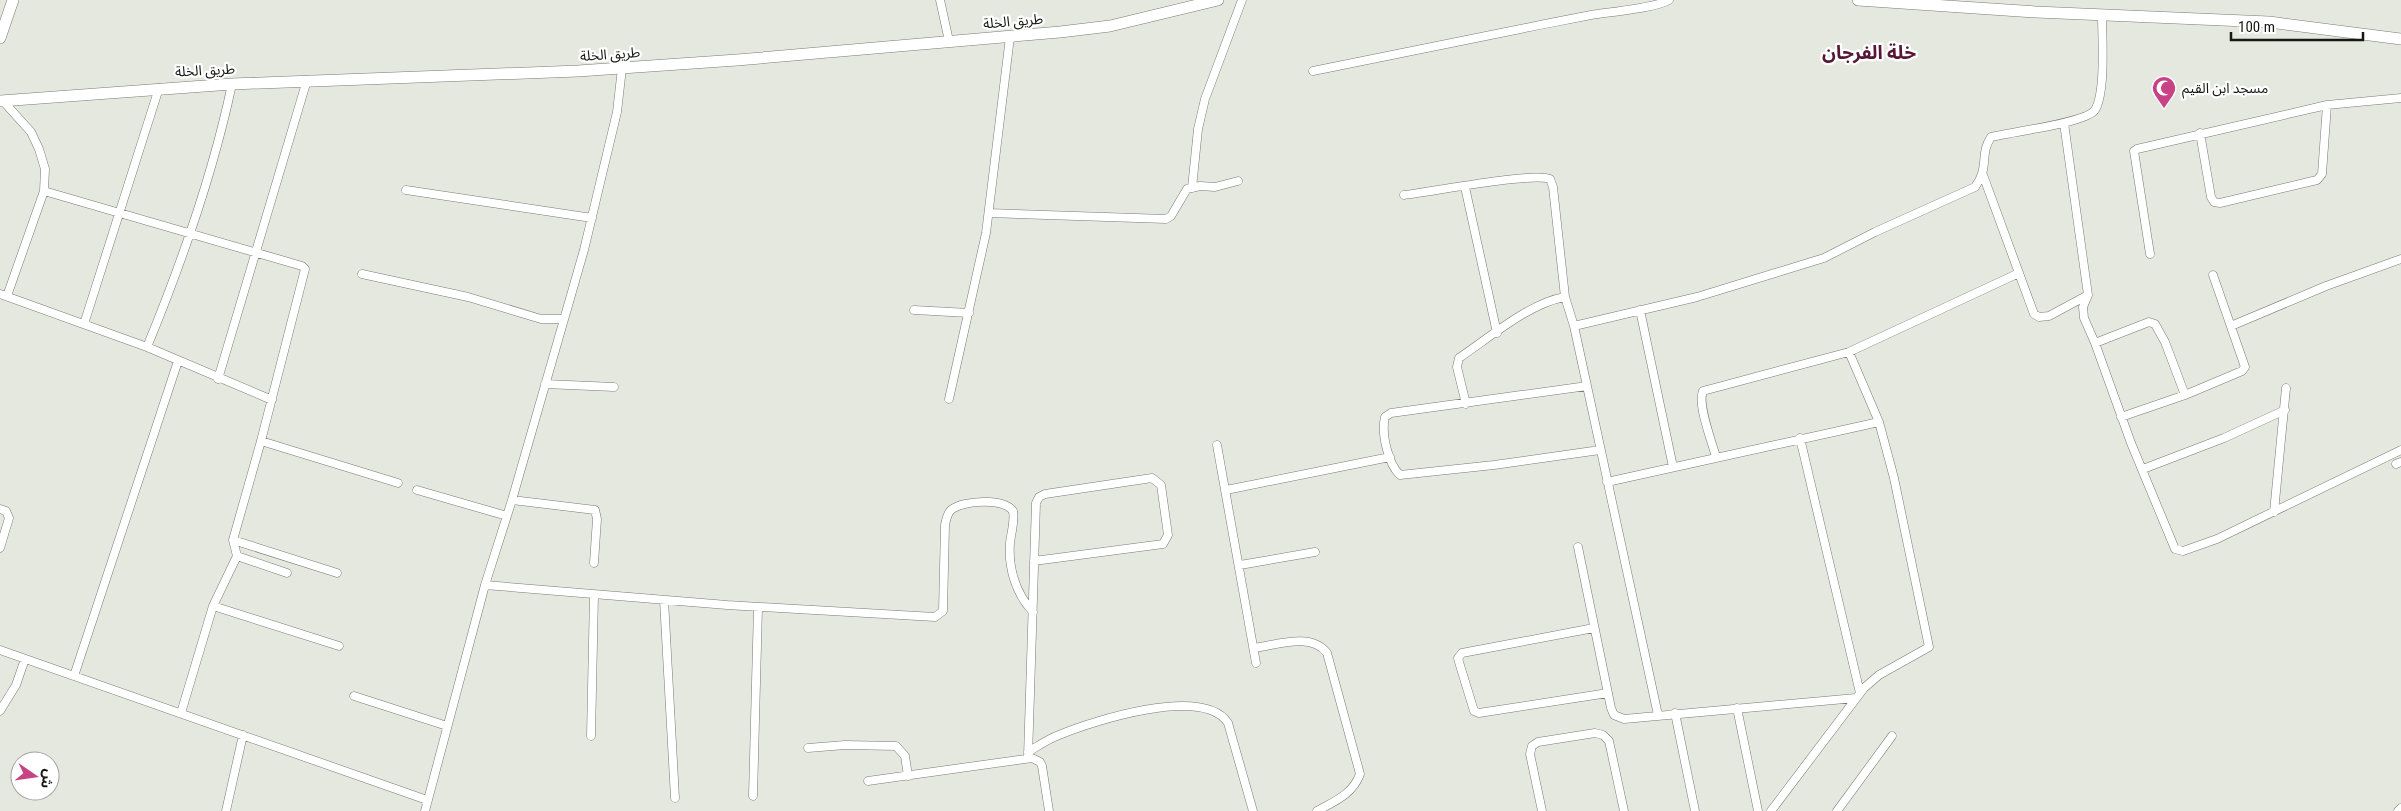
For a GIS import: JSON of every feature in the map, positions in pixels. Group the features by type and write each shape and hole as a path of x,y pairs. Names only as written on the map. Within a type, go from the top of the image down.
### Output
{"street":[{"path":"0,38 4,12 13,0"},
{"path":"940,0 949,41"},
{"path":"1192,188 1198,129 1205,99 1242,0"},
{"path":"1313,71 1497,32 1621,9 1658,5 1669,0"},
{"path":"1858,0 2269,22 2401,39"},
{"name":"طريق الخلة","path":"1,101 159,88 307,80 622,68 1010,37 1110,26 1210,1"},
{"path":"2088,296 2049,316 2039,318 2034,314 1983,175 1984,147 1991,137 2064,123 2087,116 2095,110 2100,90 2102,68 2102,14"},
{"path":"948,399 969,313 990,212 1010,37"},
{"path":"425,811 485,585 512,500 592,218 617,112 622,68"},
{"path":"218,379 307,80"},
{"path":"147,348 190,233 213,160 232,84"},
{"path":"84,324 159,88"},
{"path":"2150,254 2134,151 2154,143 2327,105 2401,98"},
{"path":"1,101 31,132 45,169 44,191 4,295 147,348 272,400"},
{"path":"2200,133 2211,197 2214,202 2220,203 2317,180 2322,174 2327,105"},
{"path":"2064,123 2088,296 2083,307 2084,318 2172,545 2178,551 2217,539 2401,450"},
{"path":"1574,326 1697,297 1824,258 1975,186 1983,175"},
{"path":"1404,195 1512,180 1544,177 1550,180 1553,187 1564,297 1574,326 1658,715"},
{"path":"990,212 1166,219 1170,216 1184,193 1192,188 1215,187 1238,181"},
{"path":"1465,187 1497,333"},
{"path":"406,190 592,218"},
{"path":"44,191 302,266 305,270 272,400 233,540 237,556 213,606 180,713"},
{"path":"2231,326 2326,286 2401,259"},
{"path":"1716,457 1702,406 1701,396 1703,391 1849,352 2019,273"},
{"path":"362,274 468,297 541,319 564,319"},
{"path":"2121,417 2185,395 2242,371 2245,367 2213,275"},
{"path":"1466,404 1457,367 1459,358 1528,312 1548,302 1564,297"},
{"path":"914,310 969,313"},
{"path":"1640,310 1673,467"},
{"path":"2095,343 2149,322 2155,324 2165,342 2185,395"},
{"path":"1771,811 1858,696 1879,675 1929,647 1894,478 1879,422 1849,352"},
{"path":"74,676 178,361"},
{"path":"545,384 614,388"},
{"path":"1587,386 1387,414 1383,427 1390,457 1397,473 1401,475 1600,450"},
{"path":"2274,512 2286,388"},
{"path":"2143,469 2224,438 2285,410"},
{"path":"1607,482 1879,422"},
{"path":"1800,438 1858,696"},
{"path":"261,441 398,483"},
{"path":"1217,445 1240,565 1256,663"},
{"path":"1226,490 1390,457"},
{"path":"1028,755 1033,612 1034,561 1036,503 1039,497 1045,494 1152,478 1161,485 1168,535 1163,544 1034,561"},
{"path":"417,490 507,516"},
{"path":"512,500 595,510 597,519 594,563"},
{"path":"485,585 758,607 939,617 943,611 945,525 948,516 956,508 986,502 1006,504 1013,511 1010,553 1013,572 1022,599 1033,612"},
{"path":"0,509 6,511 10,518 0,548"},
{"path":"233,540 337,573"},
{"path":"1578,547 1608,693 1613,713 1619,717 1624,719 1858,696"},
{"path":"1240,565 1315,552"},
{"path":"237,556 287,572"},
{"path":"591,736 594,595"},
{"path":"664,600 675,798"},
{"path":"213,606 339,646"},
{"path":"753,796 758,607"},
{"path":"1594,628 1462,653 1458,658 1474,711 1479,713 1608,693"},
{"path":"1254,648 1310,641 1321,645 1327,653 1360,774 1356,784 1348,792 1317,811"},
{"path":"0,650 427,800"},
{"path":"0,711 16,685 25,659"},
{"path":"354,696 447,726"},
{"path":"868,781 1028,755 1057,736 1115,717 1171,706 1207,709 1224,718 1228,723 1253,811"},
{"path":"1736,708 1758,811"},
{"path":"1675,713 1695,811"},
{"path":"1542,811 1530,754 1532,746 1538,742 1595,732 1603,735 1609,741 1624,811"},
{"path":"226,811 243,735"},
{"path":"1837,811 1892,736"},
{"path":"808,748 845,745 896,746 905,756 908,776"},
{"path":"1028,755 1036,759 1042,766 1049,811"},
{"path":"2398,811 2401,808"}],"place":[{"name":"مسجد ابن القيم","path":"2164,109"}],"district":[{"name":"خلة الفرجان","path":"1869,52"}]}
